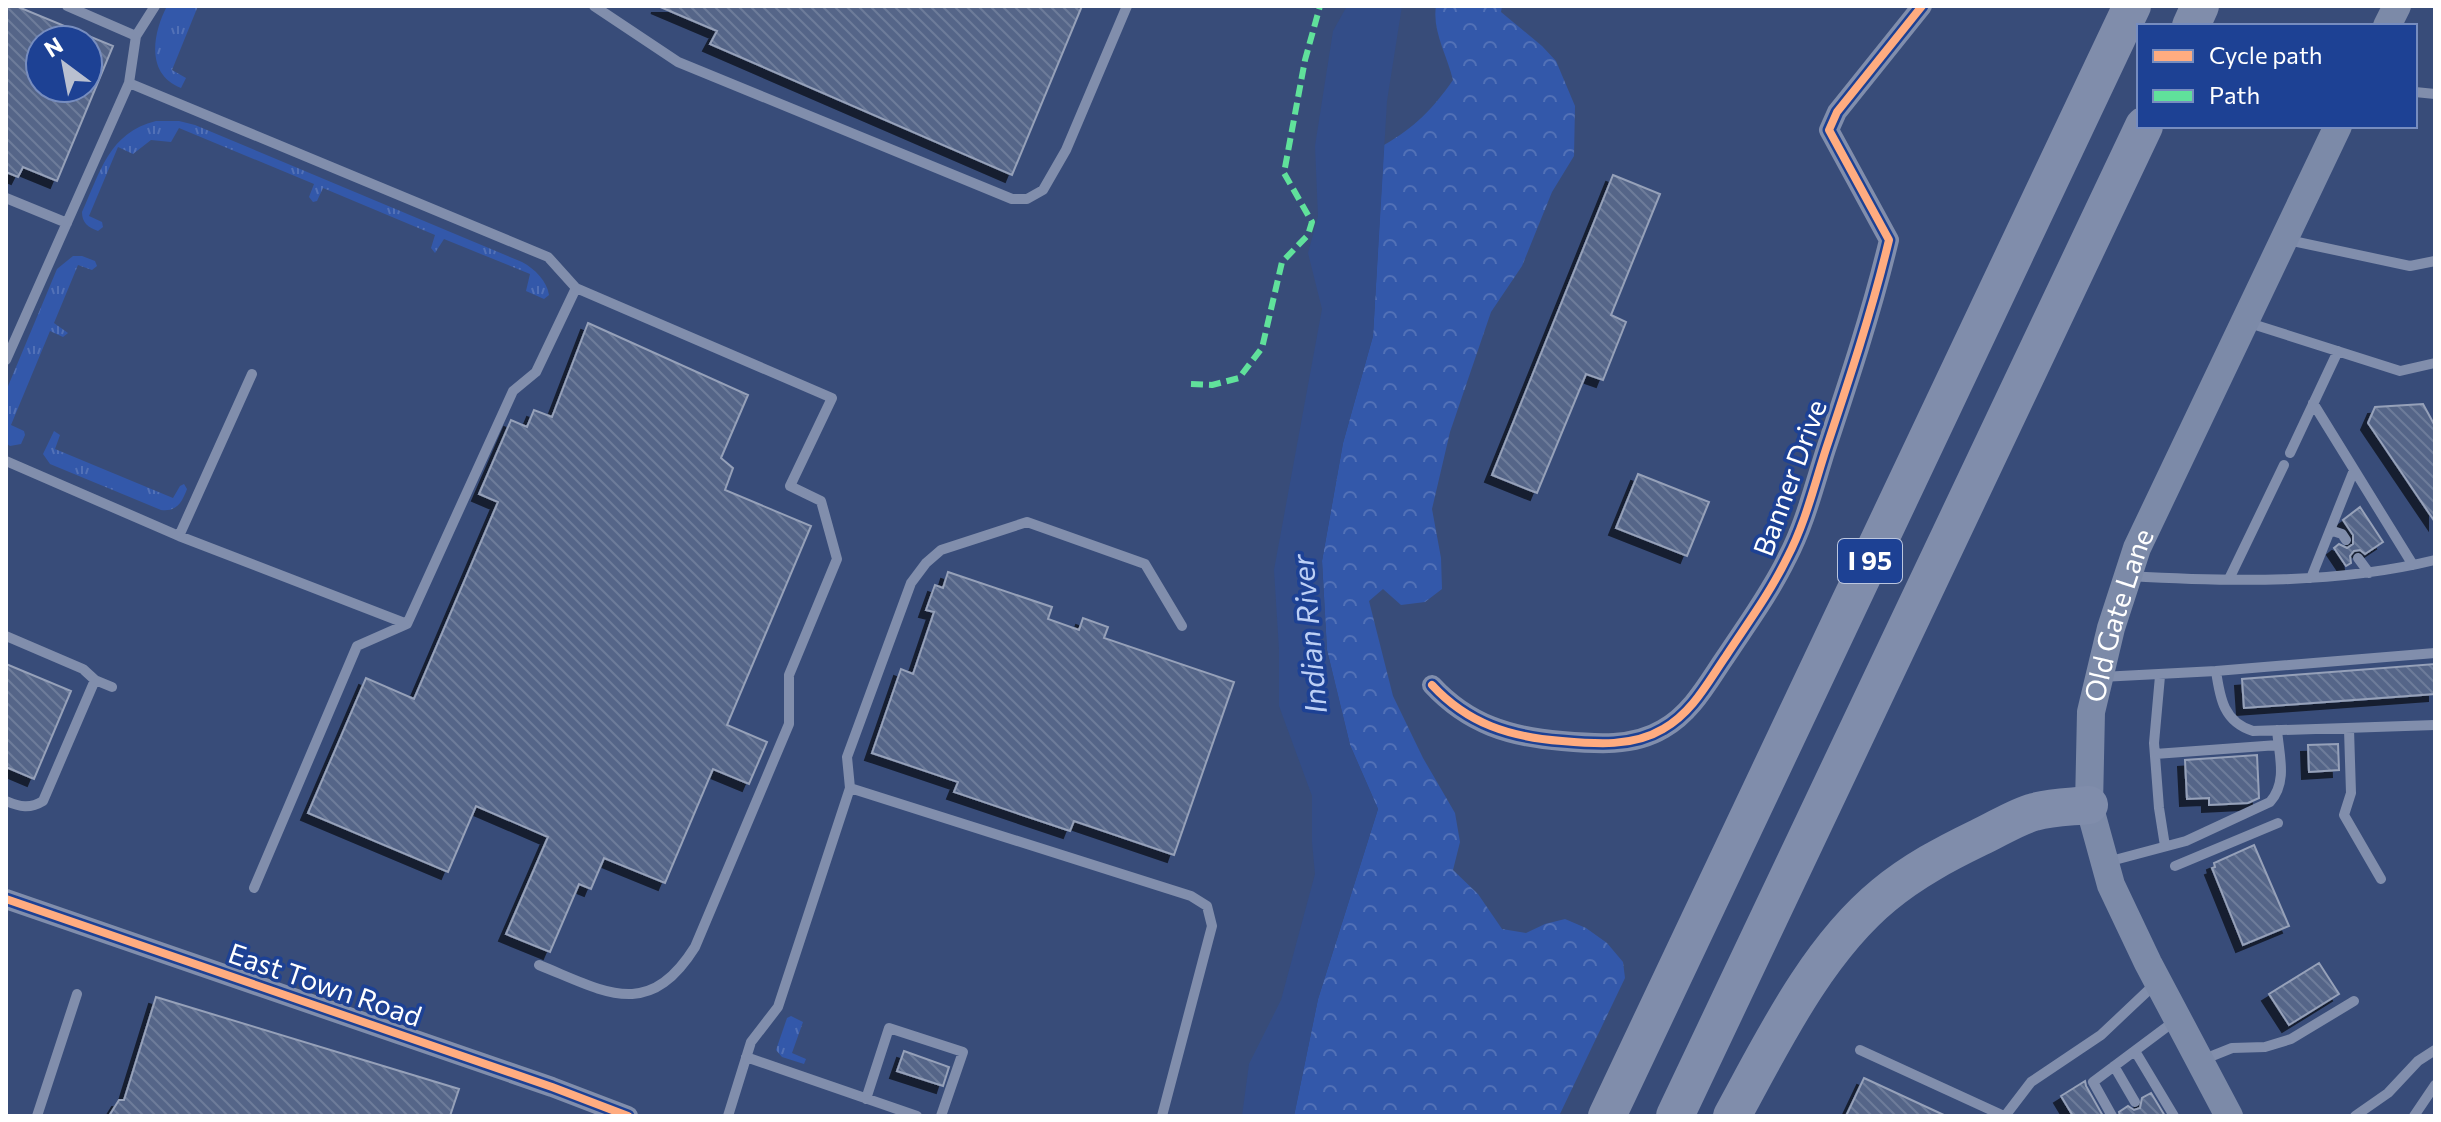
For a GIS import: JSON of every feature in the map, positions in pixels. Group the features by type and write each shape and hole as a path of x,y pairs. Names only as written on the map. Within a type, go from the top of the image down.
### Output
{"highway":[{"path":"1955,381 2109,6"},
{"name":"I 95","path":"1607,1116 2132,6"},
{"name":"I 95","path":"1675,1116 2143,128"},
{"path":"1732,1116 1824,960 1852,925 1883,896 1947,853 2034,812 2089,805"}],"main road":[{"path":"2388,24 2397,6"},
{"name":"Old Gate Lane","path":"2229,1116 2157,982 2111,885 2089,805 2091,712 2111,628 2137,548 2337,128"}],"street":[{"name":"Banner Drive","path":"1432,685 1450,704 1472,719 1504,731 1545,740 1587,743 1634,741 1651,736 1685,713 1699,696 1770,590 1798,536 1872,309 1889,240 1829,130 1837,112 1922,6"},
{"name":"East Town Road","path":"6,899 628,1116"}],"lane":[{"path":"67,6 136,36"},
{"path":"6,360 129,83 136,36 155,6"},
{"path":"594,6 678,62 1012,199 1027,199 1043,190 1066,150 1127,6"},
{"path":"129,83 548,257 576,288 832,398 790,486 821,501 837,559 789,675 789,724 695,947 683,966 652,990 634,996 607,992 539,965"},
{"path":"6,198 67,223"},
{"path":"2284,239 2410,266 2435,261"},
{"path":"254,888 357,646 407,624 513,391 536,372 576,288"},
{"path":"2244,321 2400,371 2435,363"},
{"path":"2290,453 2338,351"},
{"path":"179,536 252,374"},
{"path":"2313,403 2413,565"},
{"path":"6,461 179,536 407,624"},
{"path":"2229,579 2284,465"},
{"path":"2311,578 2354,470"},
{"path":"2367,518 2379,511"},
{"path":"728,1116 751,1042 778,1007 850,788 847,757 911,583 926,563 941,550 1027,522 1145,564 1182,626"},
{"path":"2330,530 2346,534"},
{"path":"2358,558 2369,573"},
{"path":"2129,576 2191,580 2311,578 2369,573 2435,560"},
{"path":"6,636 83,669 95,680 112,687"},
{"path":"2099,677 2160,676 2435,653"},
{"path":"2216,671 2223,703 2238,726 2253,731 2435,725"},
{"path":"2160,676 2155,754 2165,846"},
{"path":"6,801 19,807 34,807 43,801 95,680"},
{"path":"2349,729 2351,793 2344,815 2381,879"},
{"path":"2105,862 2186,841 2270,802 2279,793 2282,783 2277,730"},
{"path":"2155,754 2278,745"},
{"path":"850,788 1191,896 1207,906 1212,926 1162,1116"},
{"path":"2175,866 2278,823"},
{"path":"1860,1050 2004,1116 2031,1082 2101,1035 2157,982"},
{"path":"37,1116 77,994"},
{"path":"2200,1061 2232,1048 2265,1047 2291,1039 2354,1001"},
{"path":"2112,1116 2093,1082 2177,1019"},
{"path":"866,1099 889,1028 963,1052 941,1116"},
{"path":"2355,1116 2388,1093 2418,1061 2435,1050"},
{"path":"2135,1051 2174,1116"},
{"path":"746,1057 917,1116"},
{"path":"2114,1066 2135,1102"},
{"path":"2414,1116 2435,1085"}],"green space":[{"path":"167,6 198,6 172,70 186,78 181,88 169,82 162,73 155,52 158,28"},
{"path":"1436,6 1502,6 1501,12 1556,61 1575,106 1574,156 1552,192 1522,266 1491,312 1450,432 1432,509 1441,558 1442,589 1425,602 1401,605 1383,589 1369,601 1393,696 1423,758 1455,813 1460,842 1453,870 1478,894 1502,929 1526,933 1565,919 1586,928 1607,943 1623,962 1625,978 1559,1116 1294,1116 1318,999 1378,809 1350,745 1327,650 1322,561 1343,443 1373,336 1384,145 1422,117 1453,80 1438,34"},
{"path":"156,121 195,125 522,262 540,276 549,295 544,299 526,291 530,274 444,239 435,253 431,248 435,235 323,188 317,201 313,202 309,197 314,184 179,128 171,142 151,140 133,154 118,147 89,216 102,222 103,227 98,231 91,228 84,222 82,212 108,156 127,134"},
{"path":"73,256 95,261 97,266 92,270 78,265 54,323 68,333 63,337 50,331 11,425 24,431 25,435 21,444 10,446 6,443 6,391 57,269"},
{"path":"54,431 60,435 55,449 173,498 184,484 187,489 183,498 175,508 161,510 50,464 43,454"},
{"path":"791,1016 803,1022 792,1053 806,1059 804,1064 782,1057 776,1050 787,1018"}],"water":[{"name":"Indian River","path":"1347,6 1402,6 1387,101 1373,336 1343,443 1322,561 1327,650 1350,745 1378,809 1318,999 1294,1116 1242,1116 1249,1064 1281,1000 1315,874 1312,796 1279,706 1274,570 1322,309 1308,253 1318,216 1315,146 1333,31"}],"building":[{"path":"6,6 16,6 60,24 24,24 24,104 89,104 57,181 23,167 18,177 6,172"},
{"path":"658,6 1082,6 1012,175 710,44 717,31"},
{"path":"104,42 113,46 104,68"},
{"path":"1613,175 1660,194 1611,315 1626,322 1603,380 1586,374 1537,493 1492,475"},
{"path":"588,323 748,395 721,458 733,468 725,490 811,526 727,725 767,742 749,784 713,769 665,883 604,858 591,889 579,884 550,952 506,934 548,837 476,806 448,872 308,813 366,678 414,699 498,502 479,494 511,420 527,427 534,410 552,417"},
{"path":"2423,404 2435,426 2435,522 2368,423 2375,407"},
{"path":"1638,474 1709,502 1687,556 1616,528"},
{"path":"2360,507 2383,542 2365,554 2360,550 2354,551 2350,556 2351,563 2346,566 2334,548 2339,544 2347,548 2353,544 2353,535 2343,520"},
{"path":"948,572 1052,607 1048,619 1079,630 1083,618 1108,627 1104,638 1234,682 1174,855 1074,821 1070,831 954,792 958,782 872,753 901,669 913,674 934,612 926,610 935,585 943,588"},
{"path":"6,664 71,691 34,779 6,767"},
{"path":"2435,664 2435,694 2244,708 2242,679"},
{"path":"2338,744 2339,770 2309,772 2308,745"},
{"path":"2257,755 2259,798 2248,803 2209,805 2209,798 2187,799 2185,760"},
{"path":"2254,845 2289,926 2243,945 2212,868 2215,867 2214,863"},
{"path":"2319,963 2339,994 2289,1025 2269,994"},
{"path":"156,997 459,1089 450,1116 109,1116 119,1100 124,1100"},
{"path":"904,1051 949,1067 943,1086 897,1071"},
{"path":"1864,1078 1946,1116 1846,1116"},
{"path":"2085,1081 2103,1116 2073,1116 2061,1096"},
{"path":"2151,1093 2165,1116 2120,1116 2119,1112 2128,1106 2134,1110 2140,1108 2142,1098"}],"marked path":[{"path":"1191,384 1212,385 1239,378 1262,348 1282,262 1308,235 1312,222 1284,173 1305,60 1320,6"}],"cycle path":[{"path":"1432,685 1460,710 1508,732 1543,739 1601,743 1639,739 1663,729 1683,714 1706,686 1773,584 1799,532 1860,345 1889,240 1829,130 1837,112 1922,6"},
{"path":"6,899 628,1116"}]}
